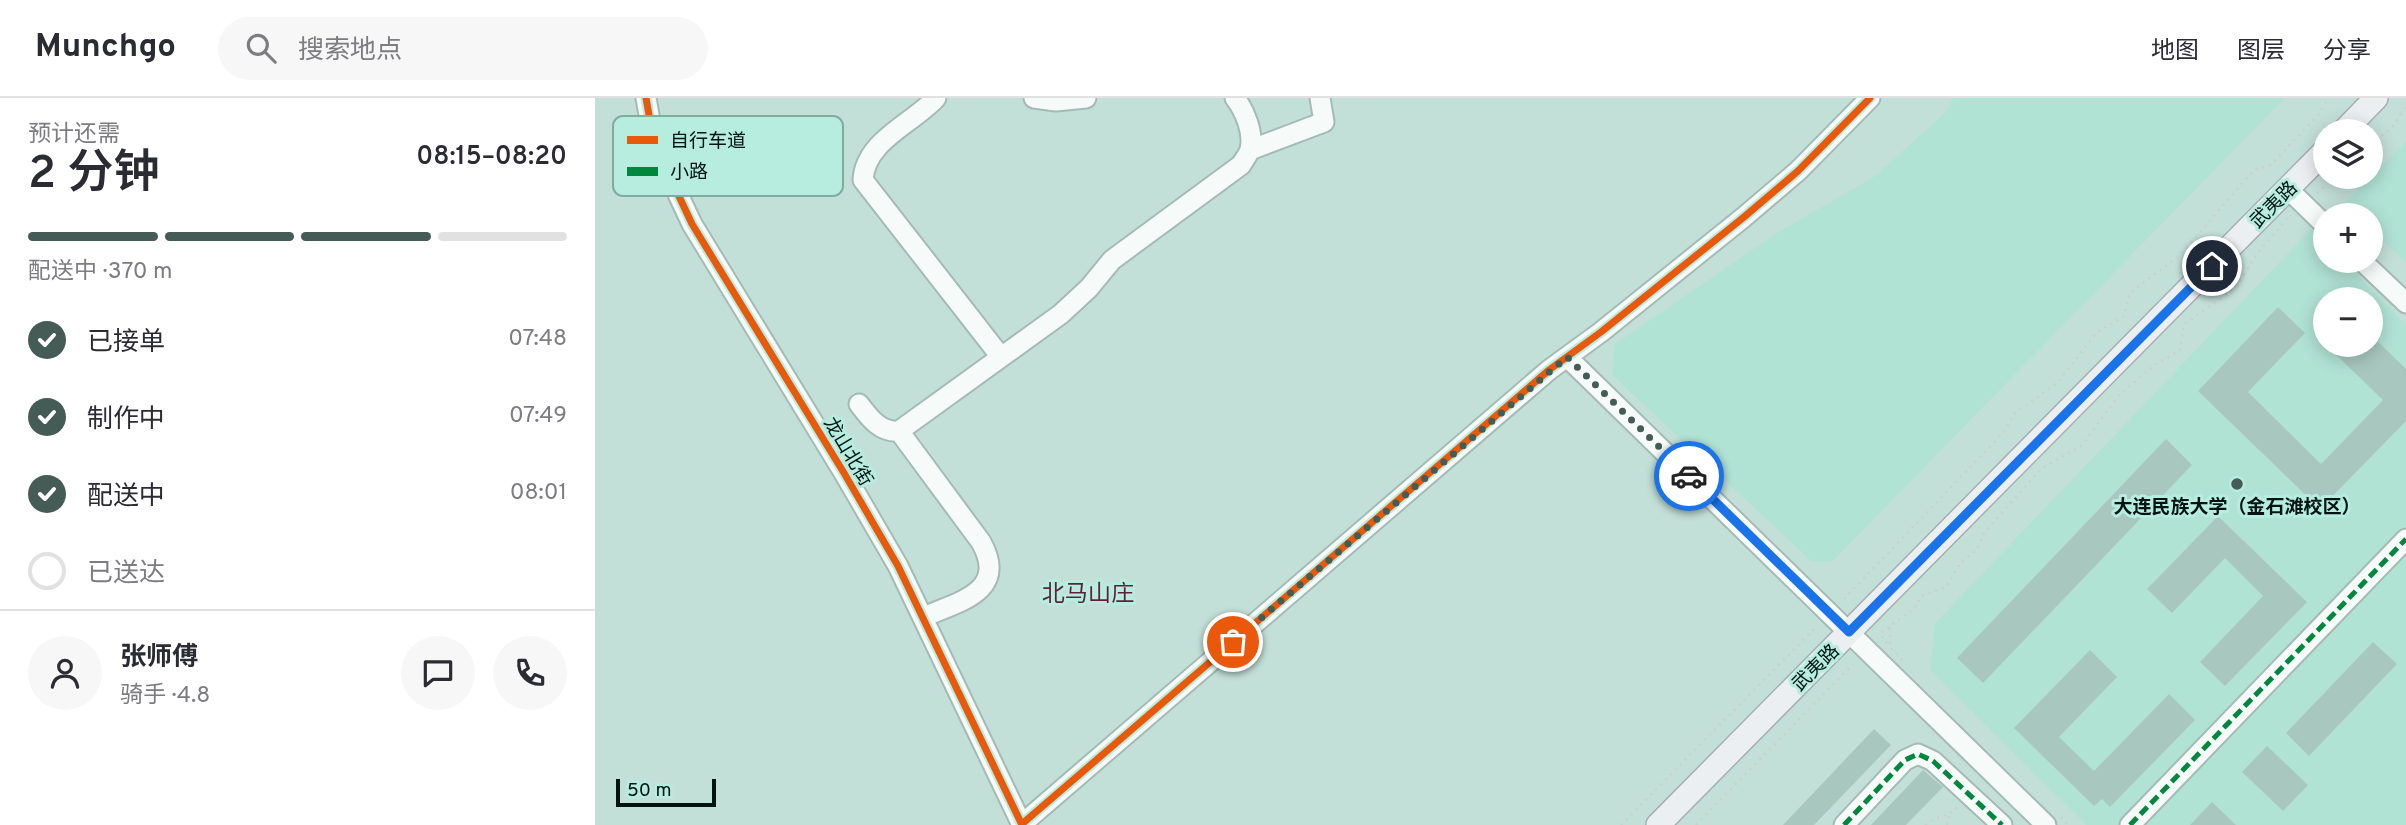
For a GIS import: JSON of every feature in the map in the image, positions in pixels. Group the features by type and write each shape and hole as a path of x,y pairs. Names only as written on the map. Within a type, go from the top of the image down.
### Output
{"main road":[{"path":"2355,119 2375,98"},
{"name":"武夷路","path":"1658,825 1849,632 2295,197 2313,170"}],"street":[{"name":"龙山北街","path":"646,98 650,116"},
{"path":"936,98 872,151 865,162 863,180 1001,357"},
{"path":"1034,98 1056,101 1086,98"},
{"path":"859,404 879,426 891,432 899,431 1072,305 1112,260 1241,165 1250,150 1250,133 1235,98"},
{"path":"1250,150 1324,122 1320,98"},
{"path":"1022,824 1567,357 1762,202 1798,171 1870,98"},
{"name":"龙山北街","path":"679,196 692,224 844,472 898,566 1022,824"},
{"path":"2295,197 2313,214"},
{"path":"2375,273 2406,303"},
{"path":"1567,357 1849,632 2052,820"},
{"path":"899,431 981,542 991,569 985,582 970,597 923,617"},
{"path":"2130,825 2406,540"},
{"path":"1844,825 1905,760 1918,754 1933,761 2001,825"}],"path":[{"path":"1843,599 2003,433 2015,413 2058,382 2097,332 2124,316 2130,293 2179,256 2254,170 2271,164 2318,115 2329,98"},
{"path":"2383,134 2393,125 2406,105"},
{"path":"1910,667 1880,634 1915,608 1921,596 1946,587 1961,562 1976,550 1984,533 2041,469 2081,446 2119,395 2155,365 2180,350 2183,324 2236,288 2277,229 2295,197 2313,188"},
{"path":"1621,825 1817,626"},
{"path":"1890,626 1890,648"},
{"path":"1696,825 1853,664"},
{"path":"1947,825 1949,816 1970,795"},
{"path":"1925,825 1934,817 1949,816"},
{"path":"2052,820 2069,825"}],"shaded area":[{"path":"1953,98 2285,98 1832,562 1811,561 1612,375 1615,344 1775,234 1875,176 1947,111"},
{"path":"2406,141 2406,262 2383,241 2383,203 2344,203 2358,189 2383,189 2383,164"},
{"name":"大连民族大学（金石滩校区）","path":"2312,228 2313,273 2356,273 2369,287 2313,287 2313,357 2383,357 2383,301 2406,325 2406,825 2086,825 1930,670 1935,623"}],"building":[{"path":"2278,307 2305,333 2248,392 2321,464 2383,400 2338,357 2383,357 2383,347 2406,369 2406,421 2320,509 2198,391"},
{"path":"2166,439 2192,465 1983,683 1957,658"},
{"path":"2218,516 2307,602 2225,686 2200,662 2263,596 2225,558 2172,613 2147,589"},
{"path":"2373,642 2397,664 2309,756 2286,733"},
{"path":"2090,650 2117,677 2059,737 2094,771 2169,694 2195,720 2110,807 2102,799 2094,806 2014,728"},
{"path":"1874,729 1891,745 1814,825 1783,825"},
{"path":"2267,746 2308,785 2283,811 2242,772"},
{"path":"1923,770 1943,787 1906,825 1871,825"},
{"path":"2212,802 2236,825 2190,825"}],"marked path":[{"path":"2130,825 2406,539"},
{"path":"1844,825 1905,760 1918,754 1933,761 2002,825"}],"cycle path":[{"path":"646,98 649,116"},
{"path":"1022,824 1549,370 1601,332 1798,171 1870,98"},
{"path":"679,196 692,224 898,566 1022,825"}],"way so far":[{"path":"1233,642 1567,357 1689,476"}],"place":[{"name":"大连民族大学（金石滩校区）","path":"2237,484"}],"district":[{"name":"北马山庄","path":"1088,593"}],"route":[{"path":"1689,476 1849,632 2212,266"}]}
